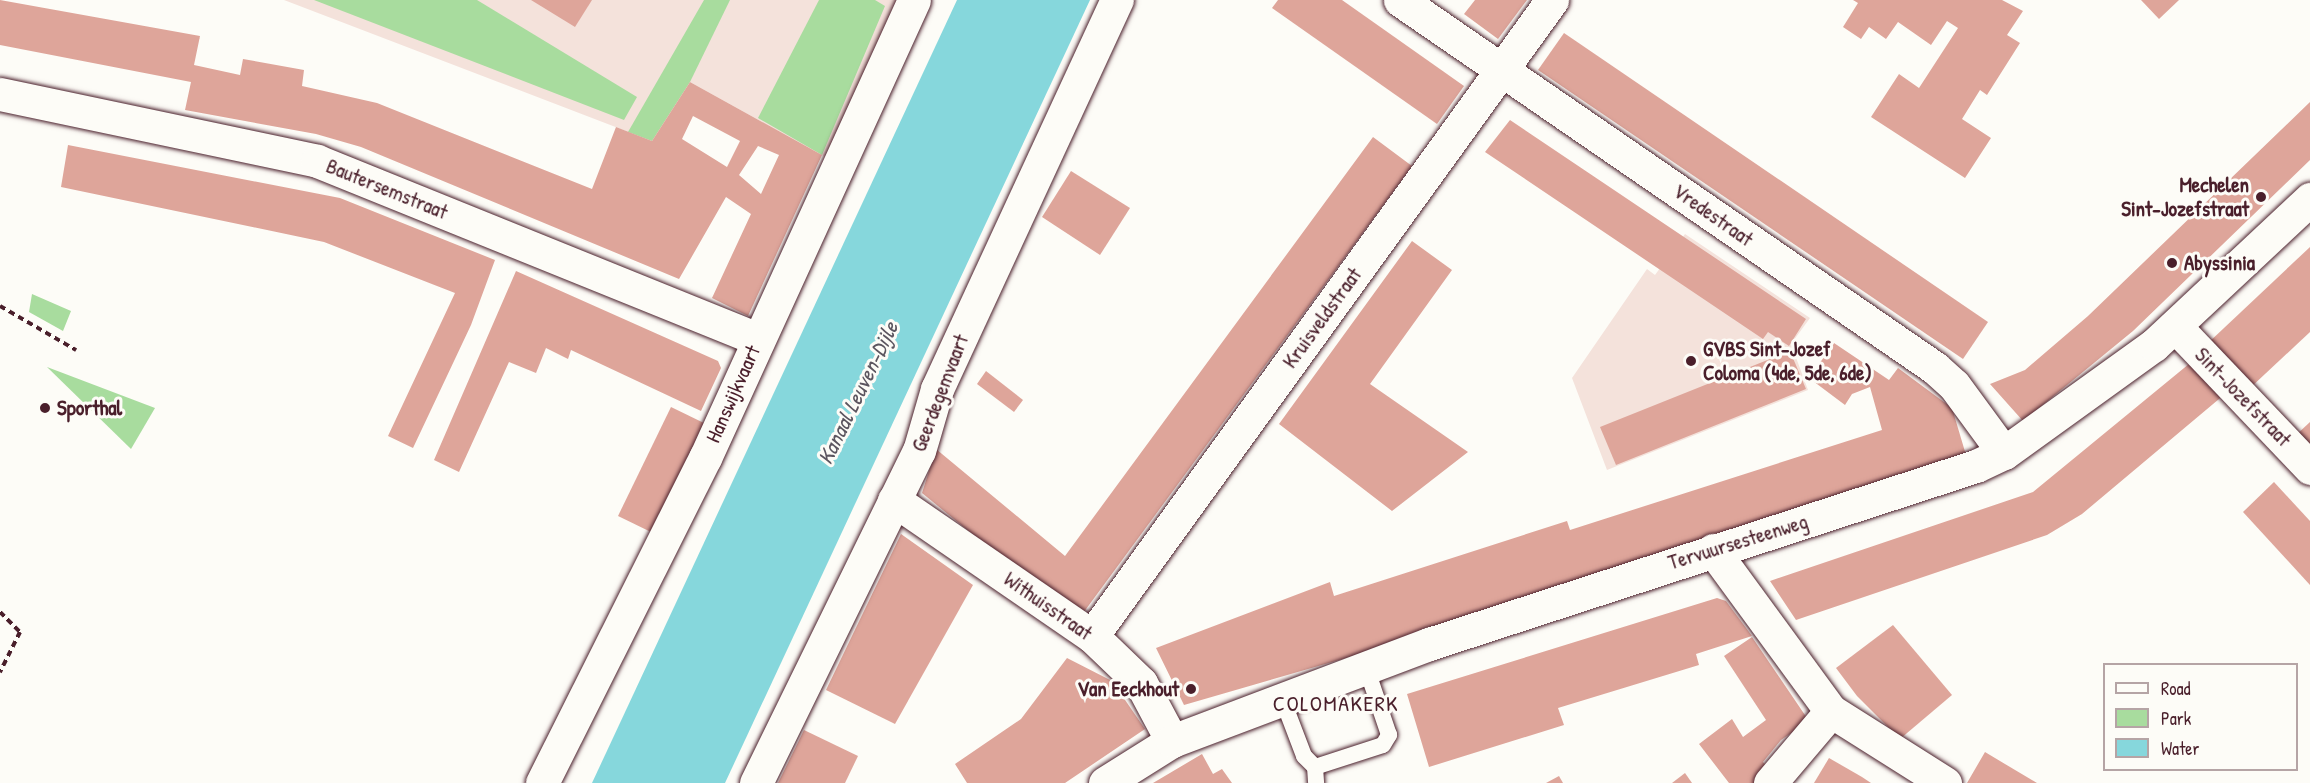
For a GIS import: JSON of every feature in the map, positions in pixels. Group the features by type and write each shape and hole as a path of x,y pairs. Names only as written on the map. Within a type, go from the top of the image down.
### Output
{"street":[{"name":"Hanswijkvaart","path":"542,783 705,458 914,0"},
{"name":"Geerdegemvaart","path":"756,783 919,451 937,389 1117,0"},
{"name":"Vredestraat","path":"1400,0 1935,368 1954,385 2004,453"},
{"name":"Kruisveldstraat","path":"1092,636 1552,0"},
{"name":"Bautersemstraat","path":"0,94 316,161 758,339"},
{"name":"Tervuursesteenweg","path":"1105,783 1172,741 1366,667 1713,550 1976,466 2004,453 2175,326 2310,200"},
{"name":"Sint-Jozefstraat","path":"2175,326 2310,468"},
{"name":"Withuisstraat","path":"894,500 1092,636 1142,683 1172,741"},
{"path":"1713,550 1831,711 1945,783"},
{"path":"1770,783 1831,711"}],"lane":[{"path":"1282,698 1304,756 1316,775 1383,745 1389,735 1366,667"}],"path":[{"path":"0,306 76,350"},
{"path":"0,612 20,632 0,672"}],"shaded area":[{"path":"284,0 900,0 827,158 690,82 652,141"},
{"name":"GVBS Sint-Jozef Coloma (4de, 5de, 6de)","path":"1685,234 1810,318 1791,344 1808,390 1607,470 1572,378 1647,269 1655,275"}],"green space":[{"path":"314,0 477,0 637,97 624,120"},
{"path":"704,0 730,0 690,82 652,141 628,132"},
{"path":"819,0 875,0 885,6 822,155 758,118"},
{"path":"32,294 71,311 63,331 29,312"},
{"path":"47,367 155,408 131,449"}],"water":[{"name":"Kanaal Leuven-Dijle","path":"957,0 1090,0 725,783 592,783"}],"building":[{"path":"0,0 200,36 194,65 240,75 243,59 304,70 302,86 377,103 592,189 616,127 652,141 690,82 822,155 748,316 712,298 751,214 726,197 679,279 361,147 316,134 185,110 191,82 0,45","holes":["693,116 740,141 727,167 682,139","758,146 779,155 761,194 739,175"]},
{"path":"531,0 592,0 575,27"},
{"path":"1278,0 1342,0 1464,86 1437,124 1272,8"},
{"path":"1475,0 1527,0 1498,39 1464,14"},
{"path":"1853,0 2002,0 2023,11 2007,35 2020,43 1987,95 1980,90 1962,119 1991,138 1965,178 1871,117 1899,74 1919,88 1958,28 1947,21 1931,45 1898,22 1886,39 1869,27 1861,39 1843,27 1858,3"},
{"path":"2141,0 2179,0 2159,19"},
{"path":"1564,33 1988,322 1963,359 1538,70"},
{"path":"2310,102 2310,160 2133,331 2023,421 1990,384 2025,370 2088,316"},
{"path":"1510,120 1806,319 1789,346 1768,332 1763,339 1485,152"},
{"path":"1373,137 1412,166 1078,620 922,493 936,449 1065,556"},
{"path":"68,145 340,198 495,260 471,325 413,448 388,436 455,293 324,242 61,187"},
{"path":"1071,171 1130,208 1100,255 1042,217"},
{"path":"1412,241 1452,270 1370,384 1468,452 1392,511 1279,424"},
{"path":"2310,247 2310,332 2249,389 2207,344"},
{"path":"516,271 718,361 721,368 701,411 571,350 568,359 546,348 536,373 509,362 459,472 434,460"},
{"path":"1834,343 1889,380 1898,368 1952,408 1966,455 1353,656 1184,705 1156,648 1330,582 1334,596 1567,521 1570,530 1882,430 1870,387 1852,394 1845,405 1809,378"},
{"path":"1790,351 1806,389 1616,465 1600,427"},
{"path":"2195,359 2225,394 2082,514 2047,535 1796,620 1770,581 2033,492"},
{"path":"986,371 1023,400 1014,412 977,384"},
{"path":"671,407 706,424 653,533 618,516"},
{"path":"2310,422 2310,453 2295,436"},
{"path":"2274,482 2310,521 2310,585 2243,512"},
{"path":"901,534 973,585 895,724 826,690"},
{"path":"1717,598 1726,601 1752,636 1696,654 1699,665 1558,708 1564,725 1429,767 1407,694"},
{"path":"1893,625 1952,695 1900,739 1857,696 1836,668"},
{"path":"1752,637 1809,721 1781,740 1763,762 1770,770 1760,783 1729,783 1699,744 1732,719 1743,737 1766,720 1724,656"},
{"path":"1067,658 1112,681 1145,729 1065,783 967,783 955,764 1021,719"},
{"path":"804,730 858,756 845,783 778,783"},
{"path":"1985,752 2005,764 2037,783 1967,783"},
{"path":"1202,754 1213,774 1222,769 1232,783 1153,783"},
{"path":"1829,758 1862,777 1871,783 1814,783"},
{"path":"1685,773 1692,783 1672,783"},
{"path":"1559,776 1563,783 1546,783"}],"place":[{"name":"Mechelen Sint-Jozefstraat","path":"2261,197"},
{"name":"Abyssinia","path":"2172,263"},
{"name":"GVBS Sint-Jozef Coloma (4de, 5de, 6de)","path":"1691,361"},
{"name":"Sporthal","path":"45,408"},
{"name":"Van Eeckhout","path":"1191,689"}],"district":[{"name":"COLOMAKERK","path":"1336,704"}]}
